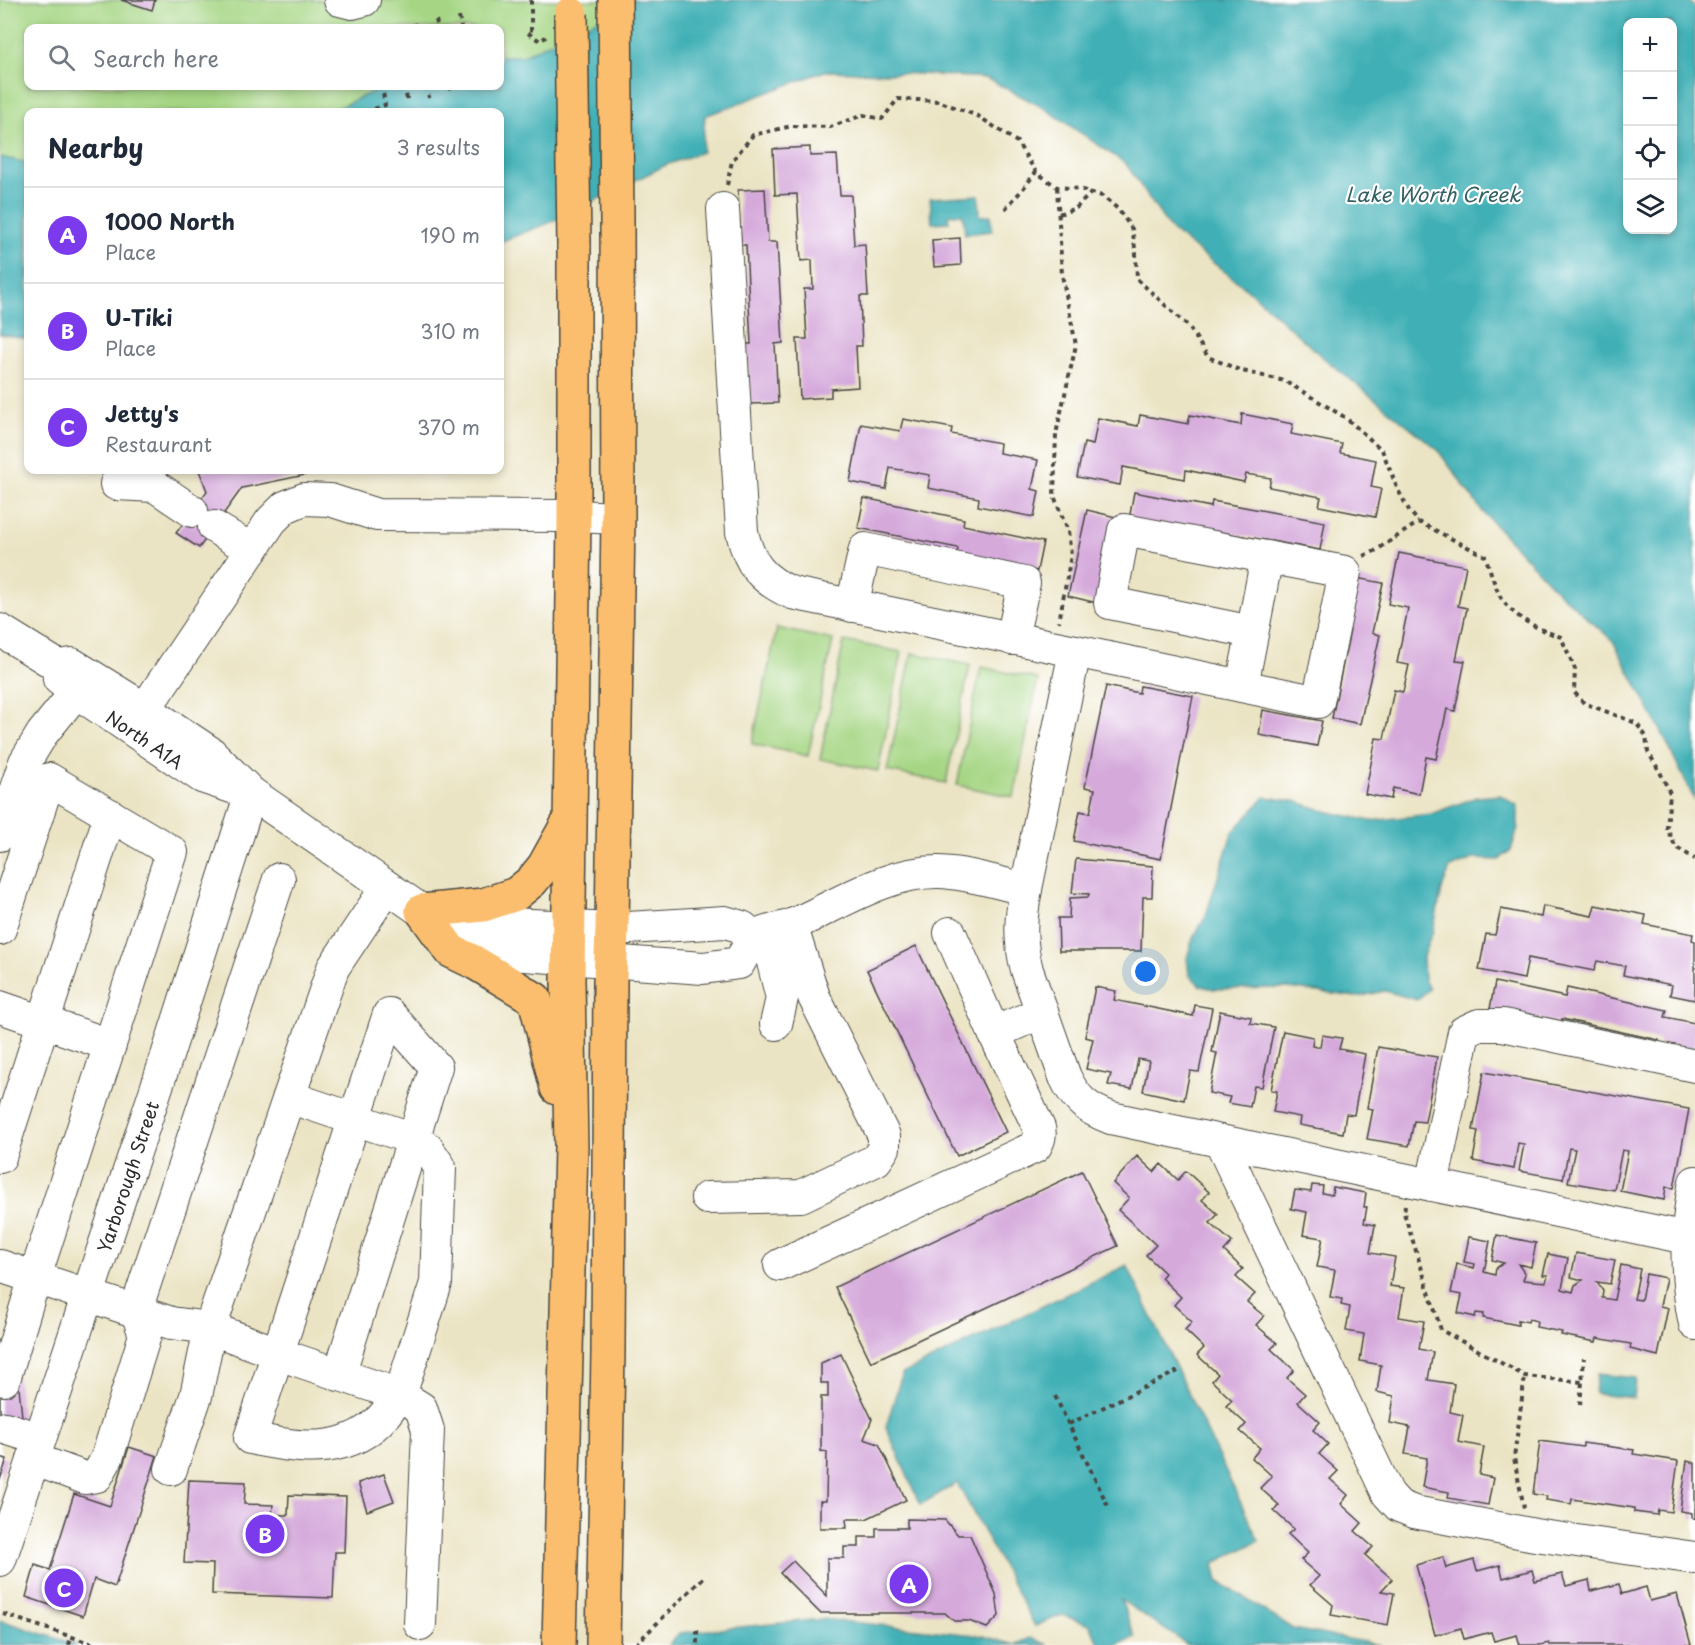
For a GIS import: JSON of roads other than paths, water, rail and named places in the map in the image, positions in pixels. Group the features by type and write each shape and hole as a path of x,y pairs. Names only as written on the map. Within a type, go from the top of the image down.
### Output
{"main road":[{"path":"603,1629 608,1352 610,961 618,518 615,0"},
{"path":"560,1645 571,1146 569,942 574,516 574,245 571,7"},
{"path":"422,911 483,904 516,894 532,881 544,866 570,819"},
{"path":"422,911 452,951 535,999 571,1146"}],"street":[{"path":"340,0 352,3 364,0"},
{"path":"723,209 742,532 745,548 752,563 763,576 777,587 792,593 1318,702 1345,572 1124,530 1110,603 1252,632"},
{"path":"116,484 155,486 252,550"},
{"path":"146,709 271,521 285,507 304,499 330,500 377,515 618,518"},
{"path":"852,606 865,549 1024,583 1012,639"},
{"path":"1242,686 1267,557"},
{"name":"North A1A","path":"0,630 58,666 72,664 146,709 212,753 251,793 422,911 489,923 569,942"},
{"path":"1069,650 1020,921 1023,953 1042,1012 1065,1077 1072,1092 1082,1103 1111,1118 1687,1238"},
{"name":"North A1A","path":"58,666 59,680 202,777 251,793"},
{"path":"0,835 25,762 42,734 76,692"},
{"path":"0,929 49,779 172,852 4,1380"},
{"name":"Yarborough Street","path":"0,1560 6,1519 37,1449 251,793"},
{"path":"0,1157 110,815"},
{"path":"569,942 610,961 703,968 739,963 771,932 858,892 904,876 940,872 1026,889"},
{"path":"5,1428 85,1478 97,1476 107,1458 146,1335 136,1311 279,879"},
{"path":"171,1469 196,1396 210,1328 333,968 387,887"},
{"path":"569,942 612,928 725,922 771,932 814,997 884,1136 884,1148 876,1160 801,1196 707,1198"},
{"path":"771,932 782,998 776,1024"},
{"path":"780,1266 1035,1147 1041,1134 1039,1128 950,933"},
{"path":"0,1007 110,1045"},
{"path":"994,1033 1042,1012"},
{"path":"289,1097 356,1120 414,1139 427,1148 440,1167 436,1283 400,1395 379,1421 355,1437 328,1446 287,1446 250,1438 356,1120 389,1014 436,1067 414,1139 339,1375"},
{"path":"1421,1183 1464,1032 1479,1025 1503,1025 1695,1066"},
{"path":"166,1056 214,1075"},
{"path":"1220,1141 1388,1494 1399,1506 1414,1512 1523,1532 1695,1558"},
{"path":"1695,1182 1687,1238 1687,1277 1695,1324"},
{"path":"0,1266 171,1323 210,1328 400,1395 421,1408 428,1430 420,1624"}],"water":[{"name":"Lake Worth Creek","path":"633,0 1689,0 1695,7 1695,801 1613,641 1556,590 1483,512 1437,449 1321,356 1252,293 1170,229 1126,164 1044,108 986,78 825,71 705,116 702,152 666,165 549,223 504,240 504,108 338,108 376,90 504,90 504,56 522,56 626,6"},
{"path":"0,157 24,162 24,338 0,334"},
{"path":"979,195 980,216 991,215 992,231 965,234 963,214 948,215 949,222 932,223 930,198"},
{"path":"1500,795 1518,806 1518,828 1511,850 1499,860 1473,859 1450,868 1442,889 1433,931 1423,956 1424,979 1429,989 1417,1000 1385,991 1356,997 1288,988 1214,989 1201,986 1189,975 1187,958 1193,938 1205,918 1232,833 1265,797 1295,801 1325,811 1371,821 1431,814 1477,797"},
{"path":"1127,1265 1259,1541 1214,1563 1218,1581 1293,1629 1381,1645 1188,1645 1121,1600 1135,1637 1117,1645 1100,1645 1090,1625 1062,1615 1035,1626 957,1483 920,1505 886,1427 902,1374"},
{"path":"1597,1374 1636,1378 1634,1398 1595,1394"},
{"path":"823,1619 983,1636 1015,1645 669,1645 679,1633"},
{"path":"0,1620 77,1645 0,1645"},
{"path":"1030,1638 1048,1645 1015,1645"}],"place":[{"name":"U-Tiki","path":"265,1534"},
{"name":"1000 North","path":"909,1584"},
{"name":"Jetty's","path":"64,1588"}]}
